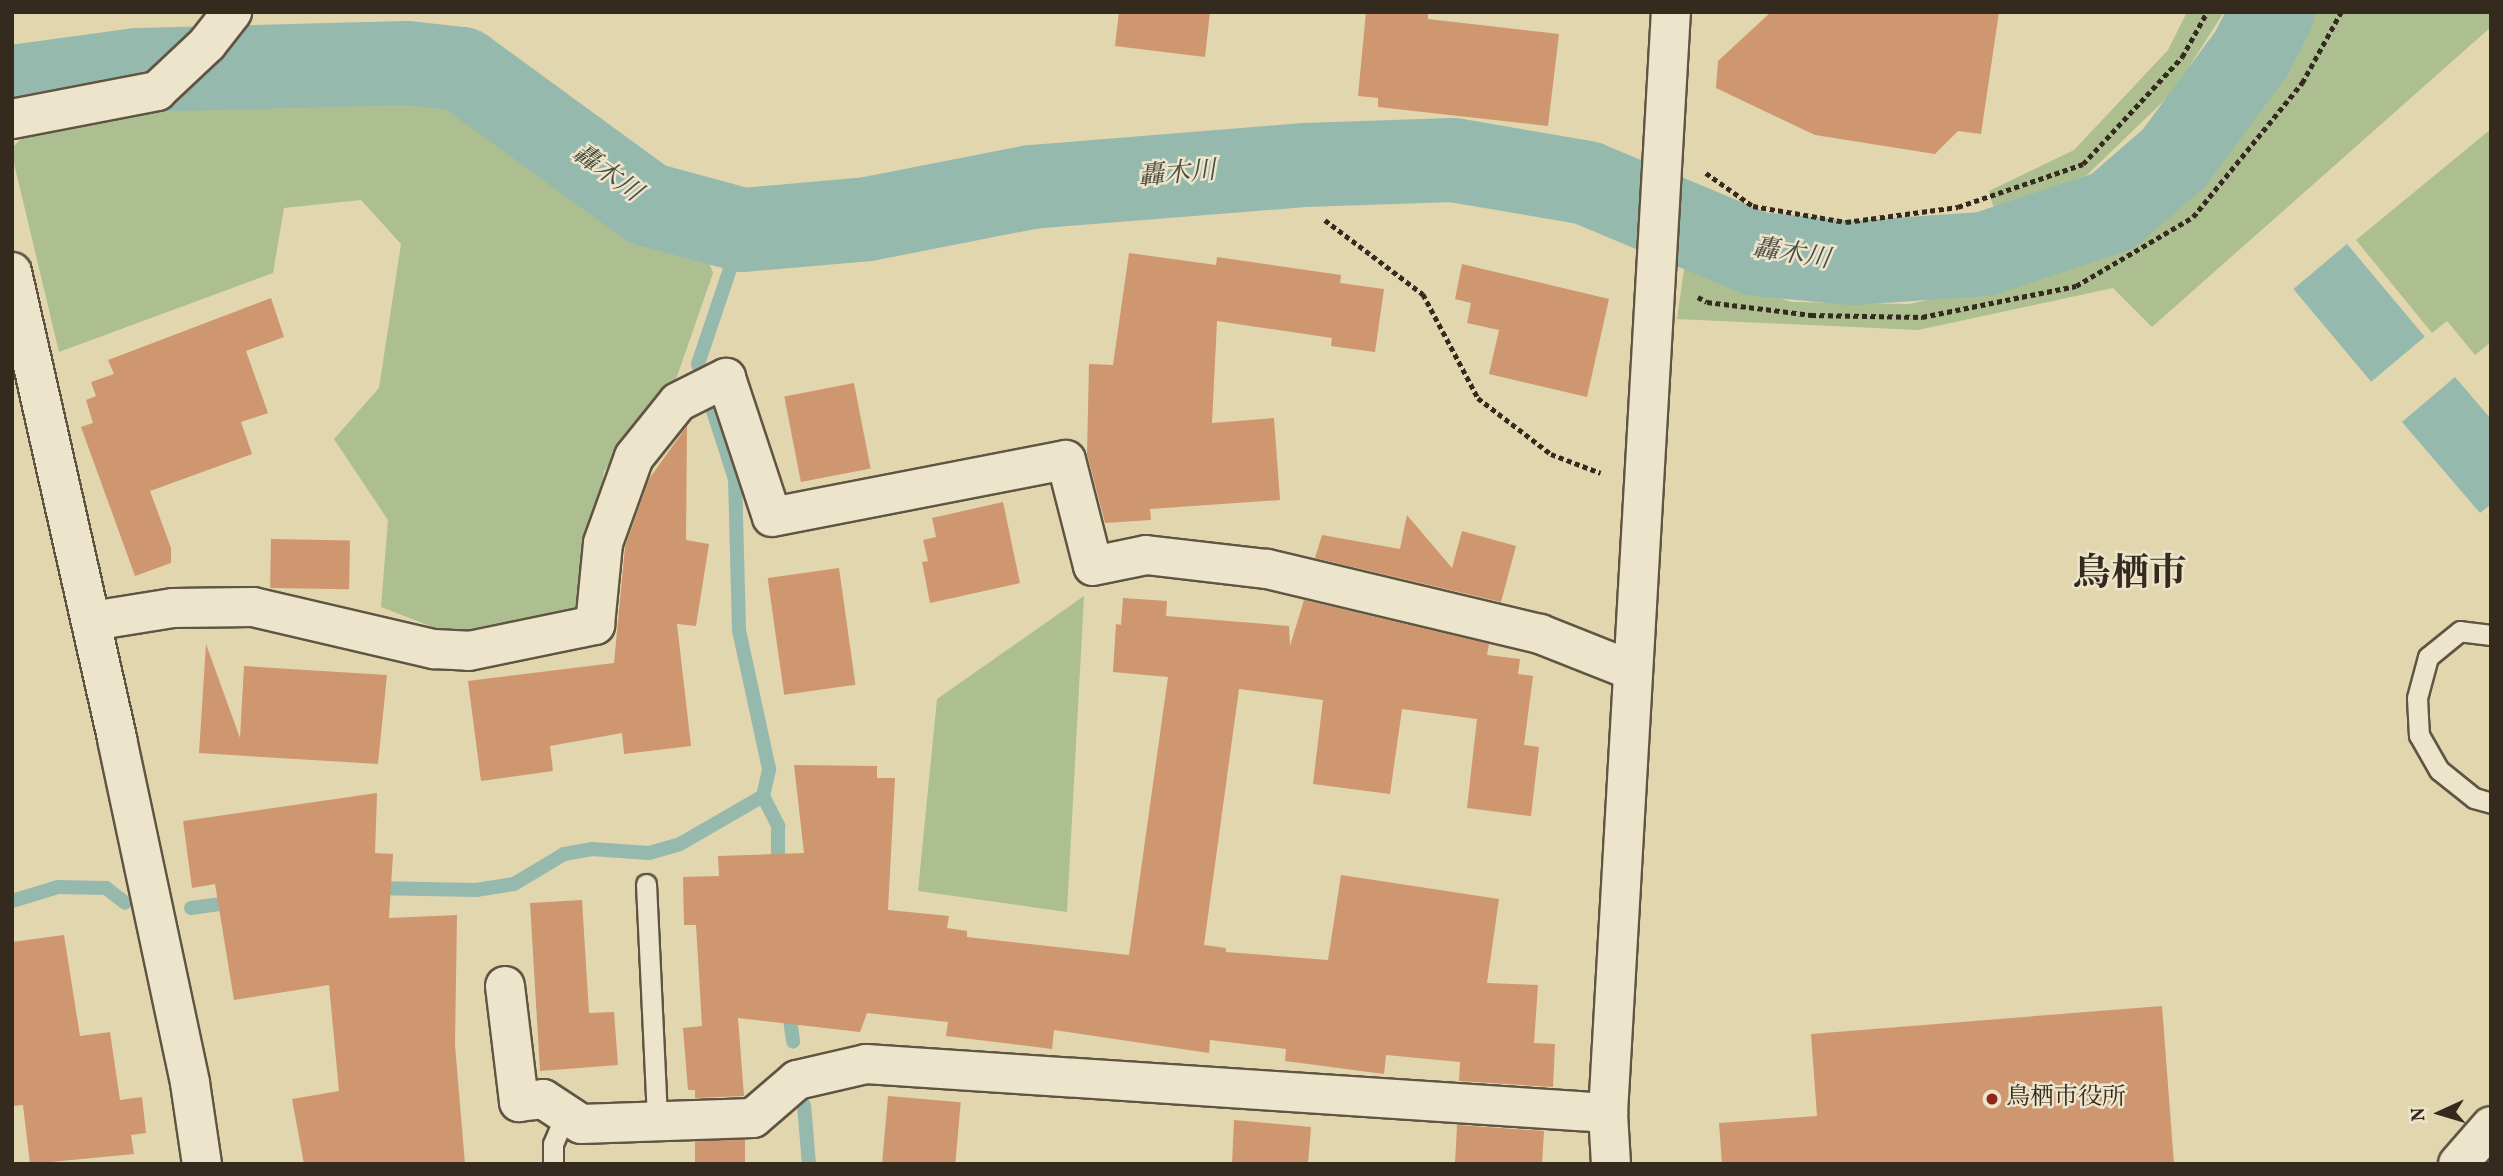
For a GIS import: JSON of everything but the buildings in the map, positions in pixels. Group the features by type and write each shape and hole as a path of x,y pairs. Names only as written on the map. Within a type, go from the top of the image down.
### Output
{"street":[{"path":"12,119 157,90 207,44 232,12"},
{"path":"1611,1164 1608,1113 1631,670 1653,268 1671,12"},
{"path":"12,272 92,621 190,1083 202,1164"},
{"path":"92,621 173,608 253,607 434,649 469,650 595,625 603,543 635,457 678,402 726,378 772,517 1066,460 1093,566 1146,555 1267,569 1540,634 1631,670"},
{"path":"505,986 519,1102 543,1099 581,1124 753,1118 797,1080 866,1064 1608,1113"},
{"path":"2458,1164 2491,1126"}],"lane":[{"path":"2491,635 2460,631 2428,657 2417,698 2419,735 2439,770 2474,798 2491,803"},
{"path":"646,884 657,1121"},
{"path":"553,1164 553,1144 566,1114"}],"path":[{"path":"1661,147 1753,206 1846,222 1958,207 2083,164 2182,57 2207,12"},
{"path":"1653,268 1707,302 1811,315 1922,317 2076,286 2193,217 2302,83 2341,12"},
{"path":"1325,220 1423,294 1478,398 1551,454 1641,489"}],"green space":[{"path":"2187,12 2224,12 2173,92 2087,175 1995,213 1989,191 2074,150 2168,50"},
{"path":"2308,12 2491,12 2491,27 2152,327 2113,288 1918,330 1677,319 1684,269 1792,302 1909,304 2049,275 2179,202 2270,85"},
{"path":"398,86 454,100 625,221 700,238 713,273 673,388 604,471 588,597 569,615 448,633 381,607 388,520 334,439 379,388 401,244 361,200 284,208 273,273 59,352 12,155 12,148 30,130 179,101 201,89"},
{"path":"2491,129 2491,342 2475,355 2447,321 2432,333 2356,240"},
{"path":"1084,596 1067,912 918,891 937,699"}],"water":[{"path":"2347,244 2425,337 2371,382 2293,289"},
{"path":"2455,377 2491,419 2491,504 2480,513 2402,422"}],"waterway":[{"name":"轟木川","path":"12,87 138,70 407,63 462,69 647,204 743,230 868,219 1031,187 1305,165 1453,160 1587,183 1757,254 1852,263 1984,254 2113,211 2174,158 2251,54 2273,12"},
{"path":"373,888 476,890 514,884 564,854 591,849 649,853 680,844 763,796 769,769 739,630 735,479 698,364 743,230"},
{"path":"763,796 778,826 778,873"},
{"path":"12,901 58,887 106,888 125,903"},
{"path":"191,908 234,902"},
{"path":"788,1005 793,1042"},
{"path":"804,1105 809,1164"}],"place":[{"name":"鳥栖市役所","path":"1992,1099"}],"district":[{"name":"鳥栖市","path":"2130,576"}]}
